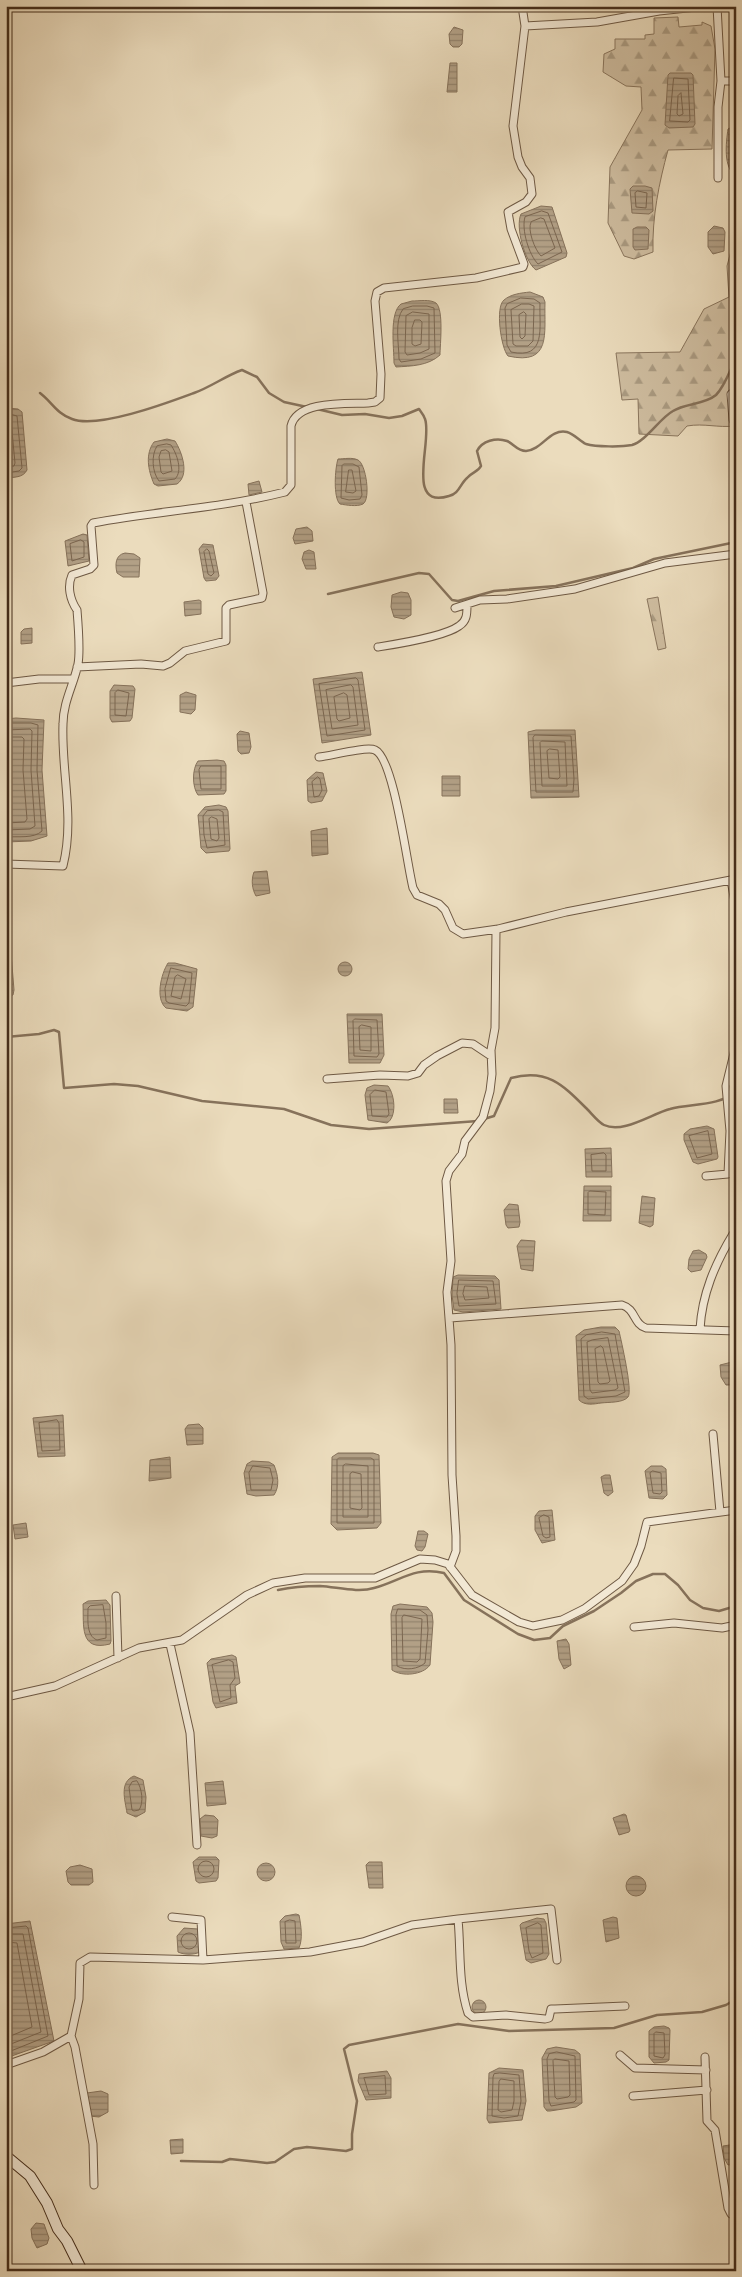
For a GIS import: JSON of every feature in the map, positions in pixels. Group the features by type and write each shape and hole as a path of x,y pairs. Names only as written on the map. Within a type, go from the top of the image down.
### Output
{"main road":[{"path":"6,2156 30,2176 47,2202 58,2229 72,2250 82,2271"}],"street":[{"path":"6,864 62,866 65,855 68,801 62,723 65,704 77,667 77,610 72,603 69,581 72,575 90,569 94,565 91,526 93,523 197,507 246,502 286,492 290,488 292,419 299,412 325,405 375,402 380,398 381,374 375,301 377,292 384,288 476,278 523,267 524,264 508,220 508,212 526,202 532,194 530,178 518,157 513,126 525,26 522,6"},
{"path":"525,26 598,22 658,11 706,6"},
{"path":"717,6 721,81 718,107 718,178"},
{"path":"721,81 736,81"},
{"path":"733,420 731,394 736,390"},
{"path":"77,667 141,664 163,666 170,663 184,651 226,641 226,608 232,604 262,598 263,593 246,502"},
{"path":"455,608 480,600 574,589 665,563 736,554"},
{"path":"378,647 433,636 458,627 467,615 467,605"},
{"path":"6,683 39,679 73,679"},
{"path":"319,757 370,748 378,751 385,763 393,786 406,864 415,893 439,904 445,910 453,928 460,933 496,930 579,909 734,880 736,908"},
{"path":"450,1567 456,1551 456,1536 452,1475 450,1318 447,1292 450,1261 446,1181 448,1171 462,1154 465,1141 483,1117 492,1074 491,1056 495,1028 496,930"},
{"path":"327,1079 380,1075 408,1076 418,1073 424,1065 437,1056 462,1043 473,1044 491,1056"},
{"path":"706,1176 728,1174 730,1132 726,1086 736,1045"},
{"path":"700,1329 703,1298 716,1265 733,1234 736,1234"},
{"path":"450,1318 622,1305 630,1309 636,1321 642,1327 736,1331"},
{"path":"713,1434 720,1512"},
{"path":"6,1697 55,1686 139,1648 170,1644 182,1640 247,1596 274,1583 305,1578 375,1578 420,1559 436,1560 450,1567 466,1590 481,1601 525,1624 551,1623 571,1617 622,1581 638,1555 647,1522 736,1510"},
{"path":"116,1596 118,1658"},
{"path":"634,1627 674,1623 722,1628 736,1625"},
{"path":"170,1644 190,1733 197,1845"},
{"path":"94,2185 93,2144 75,2047 71,2036 79,1999 80,1963 90,1957 203,1960 310,1952 370,1940 412,1924 551,1909 558,1960"},
{"path":"172,1917 201,1920 203,1960"},
{"path":"458,1919 459,1963 468,2013 473,2017 506,2015 545,2019 549,2018 551,2009 625,2006"},
{"path":"6,2065 43,2052 71,2036"},
{"path":"620,2055 635,2068 706,2070"},
{"path":"705,2057 707,2121 715,2130 728,2208 731,2214 736,2216"},
{"path":"633,2096 707,2090"}],"green space":[{"path":"678,17 679,27 702,25 702,22 711,26 715,49 712,149 668,150 657,200 653,252 634,259 624,256 608,223 610,167 642,110 641,87 626,86 603,72 604,54 615,49 615,39 645,39 645,35 654,34 654,18"},
{"path":"736,232 735,426 687,426 678,436 639,434 638,399 622,400 616,353 680,352 704,309 729,297 727,266"},
{"path":"658,597 666,648 658,650 647,599"}],"water":[{"path":"454,27 463,30 462,44 459,47 453,47 450,44 449,34"},
{"path":"450,63 457,63 457,92 447,92"},
{"path":"670,73 691,73 693,75 695,124 693,127 669,128 665,125 668,75"},
{"path":"736,125 736,176 729,167 726,148 728,129"},
{"path":"633,186 652,188 653,211 649,214 632,213 630,189"},
{"path":"541,206 552,207 567,253 566,257 536,270 528,260 522,244 519,220 521,214"},
{"path":"714,226 723,228 725,232 724,251 713,254 708,247 708,232"},
{"path":"646,227 649,230 648,249 635,250 633,247 633,229"},
{"path":"530,292 543,297 545,302 543,344 539,351 532,356 522,358 508,356 503,345 500,328 501,304 510,296"},
{"path":"424,300 436,303 441,320 440,355 425,363 396,367 394,363 393,340 395,315 401,304"},
{"path":"6,408 18,409 22,412 27,470 21,476 6,478"},
{"path":"167,439 175,441 180,451 184,469 183,475 177,484 158,486 154,484 150,473 148,457 154,442"},
{"path":"338,459 353,459 361,463 367,489 367,496 363,504 355,506 345,505 340,504 338,501 335,483"},
{"path":"259,481 262,492 249,495 248,484"},
{"path":"307,527 312,531 313,541 295,544 293,538 296,529"},
{"path":"83,534 87,535 89,561 68,566 65,541"},
{"path":"203,544 213,545 219,576 216,580 206,581 204,578 199,549"},
{"path":"309,550 314,552 316,569 306,569 302,559 304,552"},
{"path":"125,553 134,554 140,558 139,577 123,577 117,573 116,564 118,558"},
{"path":"401,592 408,593 411,600 411,615 404,619 394,617 391,607 392,595"},
{"path":"201,601 201,614 185,616 184,602"},
{"path":"32,628 32,643 21,644 21,632 24,629"},
{"path":"362,672 371,735 322,743 313,679"},
{"path":"114,685 133,686 135,689 132,718 130,721 112,722 110,718 110,691"},
{"path":"186,692 196,695 195,710 191,714 180,712 180,695"},
{"path":"6,719 44,720 42,770 47,836 31,841 6,842"},
{"path":"536,730 575,730 579,797 531,798 528,732"},
{"path":"240,731 249,733 251,747 249,753 241,754 238,751 237,734"},
{"path":"198,761 224,761 226,765 226,791 224,794 198,795 194,783 196,764"},
{"path":"316,772 323,773 327,791 322,801 311,803 308,801 307,780"},
{"path":"442,776 460,776 460,796 442,796"},
{"path":"219,805 226,807 228,811 230,849 229,851 206,853 201,848 198,815 205,807"},
{"path":"327,828 328,854 312,856 311,831"},
{"path":"267,871 270,893 256,896 252,884 254,872"},
{"path":"6,948 11,953 14,990 13,995 6,998"},
{"path":"342,962 348,962 352,969 348,976 342,976 338,972 338,966"},
{"path":"168,963 197,969 193,1007 187,1011 166,1008 161,999 160,986"},
{"path":"347,1014 382,1014 384,1055 380,1063 349,1063"},
{"path":"374,1085 388,1086 392,1095 394,1111 387,1123 368,1120 365,1095 367,1088"},
{"path":"444,1099 457,1099 458,1113 444,1113"},
{"path":"707,1126 714,1129 718,1157 717,1159 698,1164 693,1162 684,1140 684,1134 690,1129"},
{"path":"611,1148 612,1177 586,1177 585,1149"},
{"path":"584,1186 611,1186 611,1221 583,1221"},
{"path":"642,1196 655,1198 653,1225 650,1227 639,1223"},
{"path":"509,1204 518,1205 519,1227 508,1228 506,1225 504,1210"},
{"path":"521,1240 535,1241 533,1271 521,1269 517,1246"},
{"path":"699,1250 706,1254 707,1257 701,1270 691,1272 688,1269 689,1259 693,1251"},
{"path":"458,1275 495,1276 499,1280 501,1309 463,1312 454,1310 452,1295 453,1277"},
{"path":"615,1327 619,1331 629,1393 626,1399 619,1401 587,1404 579,1400 576,1336 584,1330"},
{"path":"732,1362 736,1364 736,1385 726,1385 721,1377 720,1365"},
{"path":"63,1415 65,1456 38,1457 33,1418"},
{"path":"199,1424 203,1428 203,1444 187,1445 185,1429 188,1425"},
{"path":"338,1453 373,1453 379,1455 381,1523 377,1528 337,1530 331,1524 332,1457"},
{"path":"170,1457 171,1478 149,1481 150,1460"},
{"path":"252,1461 269,1462 274,1465 278,1480 274,1495 256,1496 247,1494 244,1473 247,1464"},
{"path":"651,1466 662,1466 666,1469 667,1495 663,1499 649,1498 645,1471"},
{"path":"610,1475 613,1492 608,1496 604,1493 601,1477"},
{"path":"552,1510 555,1540 542,1543 535,1530 535,1516 539,1511"},
{"path":"26,1523 28,1537 15,1539 13,1525"},
{"path":"418,1531 424,1531 428,1534 422,1551 417,1550 415,1546"},
{"path":"106,1600 110,1605 111,1641 110,1644 93,1644 85,1635 83,1604 88,1601"},
{"path":"400,1604 427,1607 432,1613 430,1665 418,1673 401,1674 392,1670 391,1614 393,1606"},
{"path":"566,1639 569,1644 571,1665 564,1669 559,1659 557,1641"},
{"path":"232,1655 236,1657 240,1683 235,1686 237,1703 216,1708 213,1702 207,1663 211,1659"},
{"path":"134,1776 143,1780 146,1797 145,1812 136,1817 127,1813 124,1797 126,1782"},
{"path":"223,1781 226,1804 207,1806 205,1783"},
{"path":"205,1815 214,1816 218,1820 217,1836 212,1838 201,1836 200,1819"},
{"path":"626,1815 630,1830 619,1835 613,1818"},
{"path":"199,1857 216,1857 219,1860 218,1878 216,1881 199,1883 196,1881 193,1862"},
{"path":"369,1862 382,1862 383,1888 369,1888 366,1865"},
{"path":"266,1863 272,1866 275,1872 272,1878 266,1881 260,1878 257,1872 260,1866"},
{"path":"80,1865 92,1869 93,1882 89,1885 71,1885 68,1882 66,1871 70,1867"},
{"path":"636,1876 643,1879 646,1886 643,1893 636,1896 629,1893 626,1886 629,1879"},
{"path":"299,1915 301,1927 299,1948 284,1949 281,1942 280,1921 285,1916"},
{"path":"613,1917 617,1918 619,1938 606,1942 603,1920"},
{"path":"537,1918 544,1919 546,1923 549,1954 546,1959 531,1963 526,1960 520,1925"},
{"path":"30,1921 54,2041 6,2058 6,1924"},
{"path":"184,1928 198,1929 200,1952 183,1954 178,1952 177,1936"},
{"path":"476,2000 482,2000 486,2007 482,2014 476,2014 472,2010 472,2004"},
{"path":"664,2026 670,2030 669,2060 654,2063 649,2057 649,2031 654,2027"},
{"path":"556,2047 575,2050 580,2054 582,2103 576,2107 547,2111 544,2107 542,2058 547,2049"},
{"path":"499,2068 523,2070 526,2101 522,2120 489,2123 487,2119 489,2073"},
{"path":"387,2071 391,2078 391,2098 366,2100 358,2081 359,2074"},
{"path":"101,2091 108,2094 108,2112 99,2117 89,2116 87,2093"},
{"path":"183,2139 183,2153 171,2154 170,2140"},
{"path":"736,2144 736,2164 728,2165 724,2158 723,2146"},
{"path":"36,2223 44,2224 49,2238 47,2244 37,2248 32,2238 31,2229"}],"waterway":[{"path":"317,409 342,415 365,414 389,418 402,416 419,409 425,418 426,429 424,483 427,493 435,498 452,495 469,476 480,468 477,451 486,442 498,439 507,441 520,450 526,451 532,450 556,433 567,432 590,445 622,446 637,443 668,414 678,408 706,401 716,395 725,383 736,358"},
{"path":"40,393 67,417 84,421 98,421 133,414 167,403 200,391 242,370 257,377 269,393 284,402 307,407"},
{"path":"328,594 419,573 429,574 452,600 458,601 494,591 556,586 633,568 654,559 736,542"},
{"path":"6,1037 39,1034 54,1030 59,1032 64,1088 114,1084 138,1086 202,1101 284,1109 331,1125 369,1129 478,1121"},
{"path":"484,1119 494,1116 511,1078 524,1075 535,1075 554,1081 570,1093 600,1122 612,1127 628,1125 662,1111 678,1107 721,1100 736,1091"},
{"path":"278,1590 320,1586 354,1590 368,1589 408,1575 424,1571 434,1571 444,1573 464,1600 518,1634 534,1640 550,1638 563,1626 594,1611 636,1581 653,1574 665,1574 678,1585 690,1600 703,1608 719,1611 736,1606"},
{"path":"181,2161 222,2162 230,2159 267,2163 275,2162 294,2149 307,2147 346,2151 352,2149 352,2134 357,2101 344,2049 349,2045 458,2024 509,2031 614,2028 657,2015 702,2012 726,2005 736,1999"}]}
